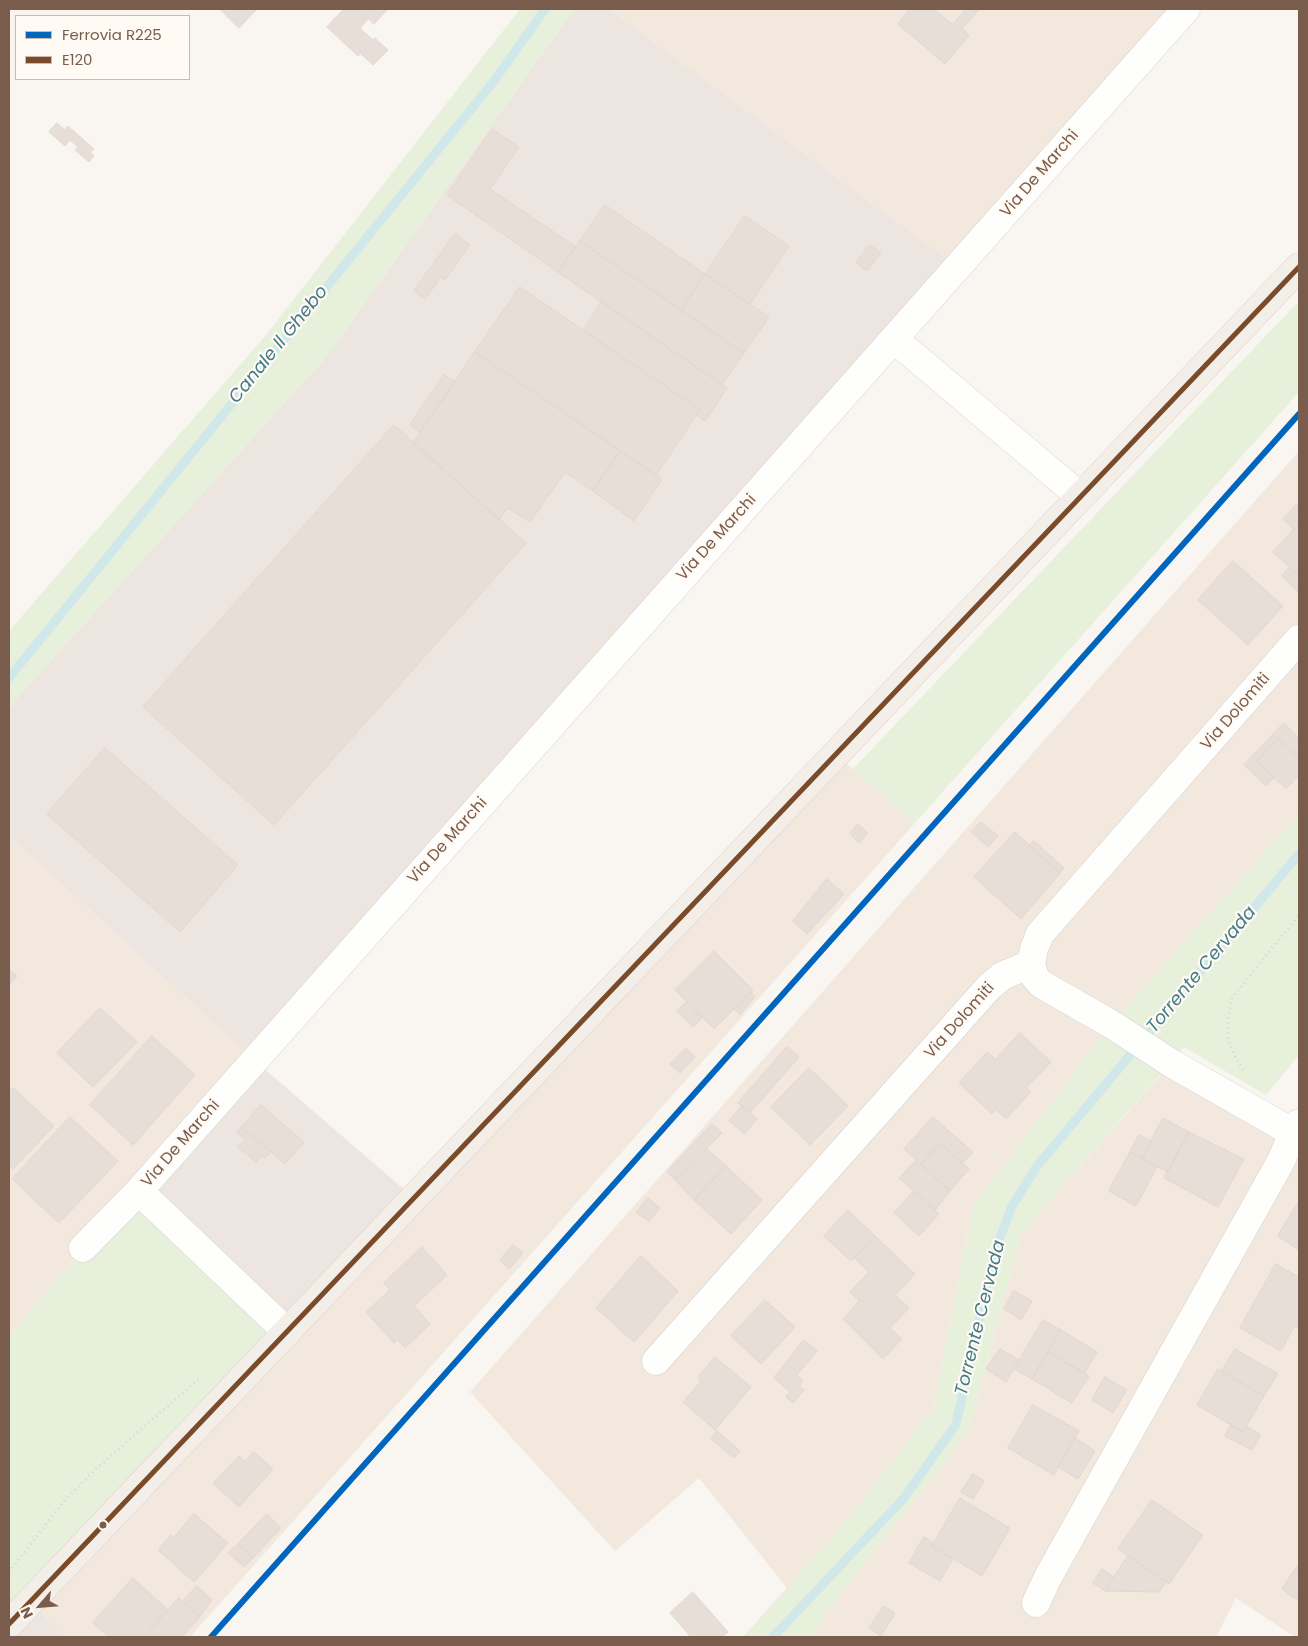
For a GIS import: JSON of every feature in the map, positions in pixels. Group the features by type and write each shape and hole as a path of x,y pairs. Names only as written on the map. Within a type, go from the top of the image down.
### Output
{"main road":[{"path":"9,1624 1299,267"}],"street":[{"name":"Via De Marchi","path":"287,1332 139,1191 1186,9"},
{"path":"894,339 1081,497"},
{"name":"Via Dolomiti","path":"656,1362 989,987 1002,976 1031,964 1040,934 1299,639"},
{"path":"1031,964 1035,977 1041,984 1111,1024 1171,1063 1297,1131 1282,1161 1048,1577 1036,1603"},
{"path":"83,1248 139,1191"}],"path":[{"path":"1244,1072 1228,1038 1228,1019 1232,998 1299,915"},
{"path":"9,1572 64,1501 96,1469 201,1377"}],"shaded area":[{"path":"574,9 609,9 958,267 254,1060 9,836 9,710 17,698 327,356"},
{"path":"609,9 1186,9 958,267"},
{"path":"1299,451 1299,814 1111,1024 973,1206 933,1408 854,1512 787,1588 699,1478 615,1551 470,1392"},
{"path":"836,754 914,824 190,1637 66,1637 30,1602"},
{"path":"9,836 254,1060 83,1248 9,1336"},
{"path":"254,1060 414,1198 287,1332 139,1191"},
{"path":"1171,1063 1299,1125 1299,1637 1295,1637 1236,1598 1216,1637 812,1637 842,1591 968,1433 1021,1234"},
{"path":"30,1602 66,1637 9,1637"}],"green space":[{"path":"520,9 574,9 327,356 17,698 9,710 9,631 266,335"},
{"path":"1299,301 1299,392 914,824 853,769"},
{"path":"1299,814 1299,1055 1266,1095 1184,1047 1021,1234 968,1433 842,1591 812,1637 743,1637 854,1512 933,1408 973,1206 1111,1024"},
{"path":"139,1191 287,1332 9,1624 9,1336 83,1248"}],"building":[{"path":"220,9 257,9 239,28"},
{"path":"344,9 359,9 369,18 360,28 373,40 358,56 327,27"},
{"path":"359,9 388,9 374,24"},
{"path":"910,9 979,9 962,29 969,35 945,64 898,24"},
{"path":"934,9 966,9 953,24"},
{"path":"375,38 388,50 373,65 361,54"},
{"path":"57,123 65,130 68,126 94,149 90,152 94,156 89,162 75,150 78,147 70,140 65,146 49,132"},
{"path":"492,129 519,147 490,189 576,247 558,272 447,195"},
{"path":"605,205 705,274 681,310 580,241"},
{"path":"745,216 789,246 750,304 705,274"},
{"path":"455,234 470,245 445,280 441,277 425,299 414,291"},
{"path":"580,241 744,353 722,385 558,272"},
{"path":"870,245 881,253 867,271 856,263"},
{"path":"705,274 769,317 744,353 681,310"},
{"path":"520,287 700,410 656,475 475,352"},
{"path":"602,302 727,388 705,421 696,415 700,410 583,330"},
{"path":"475,352 620,451 593,491 565,472 530,522 508,508 499,520 413,443"},
{"path":"444,375 455,382 420,432 410,425"},
{"path":"394,425 526,543 274,825 143,707"},
{"path":"620,451 662,479 634,521 593,491"},
{"path":"1297,504 1299,506 1299,524 1294,530 1283,519"},
{"path":"1299,524 1299,576 1273,552"},
{"path":"1233,561 1283,606 1248,645 1198,600"},
{"path":"1290,567 1299,576 1298,592 1282,576"},
{"path":"1284,723 1299,738 1299,755 1298,757 1278,739 1257,761 1274,778 1266,786 1244,765"},
{"path":"1278,739 1299,758 1299,775 1286,789 1257,761"},
{"path":"105,748 238,865 180,932 47,814"},
{"path":"981,822 998,836 988,847 971,832"},
{"path":"858,824 868,833 859,843 850,834"},
{"path":"1015,832 1060,873 1021,919 974,877"},
{"path":"1034,841 1064,868 1060,873 1029,845"},
{"path":"827,879 844,894 807,934 793,921"},
{"path":"714,951 753,990 714,1029 675,990"},
{"path":"9,969 17,976 9,985"},
{"path":"751,992 755,996 740,1015 734,1009"},
{"path":"687,1002 702,1018 693,1027 677,1011"},
{"path":"100,1008 137,1042 93,1087 57,1053"},
{"path":"1020,1033 1051,1062 1026,1088 1031,1092 1006,1119 995,1109 992,1114 959,1083 987,1052 995,1059"},
{"path":"152,1036 195,1075 133,1145 90,1105"},
{"path":"787,1047 799,1057 750,1113 738,1103"},
{"path":"686,1048 695,1057 680,1073 670,1064"},
{"path":"809,1068 848,1106 810,1145 771,1107"},
{"path":"13,1088 54,1126 13,1169 9,1165 9,1092"},
{"path":"261,1105 304,1142 285,1164 242,1127"},
{"path":"742,1106 757,1119 744,1134 729,1121"},
{"path":"70,1117 118,1161 59,1223 12,1179"},
{"path":"933,1117 973,1152 962,1164 940,1143 921,1165 950,1191 935,1210 899,1178 916,1160 904,1149"},
{"path":"1163,1118 1189,1132 1168,1172 1142,1159"},
{"path":"712,1124 722,1133 675,1180 667,1172"},
{"path":"242,1127 271,1152 264,1159 261,1156 256,1162 238,1147 245,1139 237,1133"},
{"path":"1189,1132 1244,1159 1218,1207 1164,1178"},
{"path":"1139,1135 1151,1141 1142,1159 1130,1152"},
{"path":"940,1143 969,1169 950,1191 921,1165"},
{"path":"707,1149 726,1166 694,1200 675,1180"},
{"path":"1130,1152 1157,1167 1136,1206 1109,1191"},
{"path":"726,1166 762,1200 731,1234 694,1200"},
{"path":"914,1191 939,1214 919,1236 894,1213"},
{"path":"648,1198 660,1208 649,1221 636,1213"},
{"path":"1299,1201 1299,1250 1278,1236"},
{"path":"848,1210 875,1236 851,1261 824,1236"},
{"path":"875,1236 915,1274 895,1295 909,1308 890,1328 902,1339 883,1359 843,1319 859,1301 850,1292 869,1272 854,1258"},
{"path":"513,1245 523,1253 509,1269 500,1260"},
{"path":"422,1247 447,1275 414,1306 430,1324 405,1348 397,1339 394,1343 366,1312 390,1290 384,1283"},
{"path":"641,1256 678,1291 634,1342 596,1308"},
{"path":"1276,1264 1299,1277 1299,1329 1294,1326 1281,1351 1240,1328"},
{"path":"1014,1291 1032,1301 1021,1320 1004,1309"},
{"path":"765,1300 795,1327 761,1364 731,1336"},
{"path":"1043,1320 1061,1330 1032,1379 1014,1369"},
{"path":"1061,1330 1097,1352 1085,1373 1048,1352"},
{"path":"804,1340 817,1351 797,1375 803,1381 799,1386 804,1390 793,1403 786,1397 790,1392 774,1378"},
{"path":"1000,1349 1019,1360 1006,1382 986,1369"},
{"path":"1235,1349 1278,1374 1264,1396 1222,1371"},
{"path":"1048,1352 1089,1376 1072,1403 1032,1379"},
{"path":"715,1357 751,1387 715,1430 683,1402 701,1381 698,1378"},
{"path":"1218,1369 1264,1396 1243,1432 1197,1405"},
{"path":"1105,1377 1127,1390 1113,1413 1092,1400"},
{"path":"1033,1405 1079,1431 1054,1475 1008,1448"},
{"path":"1231,1425 1243,1432 1246,1426 1261,1435 1252,1450 1225,1436"},
{"path":"717,1431 740,1451 734,1458 711,1439"},
{"path":"1075,1438 1095,1451 1078,1479 1058,1467"},
{"path":"254,1452 273,1469 239,1507 213,1483 239,1456 245,1461"},
{"path":"973,1474 984,1481 973,1499 961,1492"},
{"path":"960,1498 1010,1528 982,1576 932,1546"},
{"path":"1152,1500 1203,1535 1169,1584 1118,1549"},
{"path":"194,1514 228,1543 194,1582 158,1550 171,1535 174,1537"},
{"path":"267,1514 281,1528 253,1558 238,1544"},
{"path":"924,1537 934,1543 932,1546 953,1559 940,1581 909,1563"},
{"path":"238,1544 253,1558 244,1567 228,1553"},
{"path":"1128,1556 1166,1582 1159,1592 1105,1591"},
{"path":"1299,1564 1299,1601 1282,1589"},
{"path":"1102,1569 1114,1577 1105,1591 1093,1583"},
{"path":"133,1578 168,1610 144,1637 109,1637 93,1623"},
{"path":"197,1586 212,1600 200,1617 183,1601"},
{"path":"693,1592 728,1632 722,1637 691,1637 670,1613"},
{"path":"179,1598 200,1617 182,1637 144,1637"},
{"path":"884,1606 895,1613 881,1636 869,1628"}],"waterway":[{"name":"Canale Il Ghebo","path":"9,678 494,81 545,9"},
{"name":"Torrente Cervada","path":"773,1637 904,1498 956,1424 994,1253 1012,1206 1037,1166 1299,854"}],"rail line":[{"name":"R225","path":"211,1637 1299,414"}],"transit line":[{"name":"E120","path":"9,1624 1299,267"}]}
